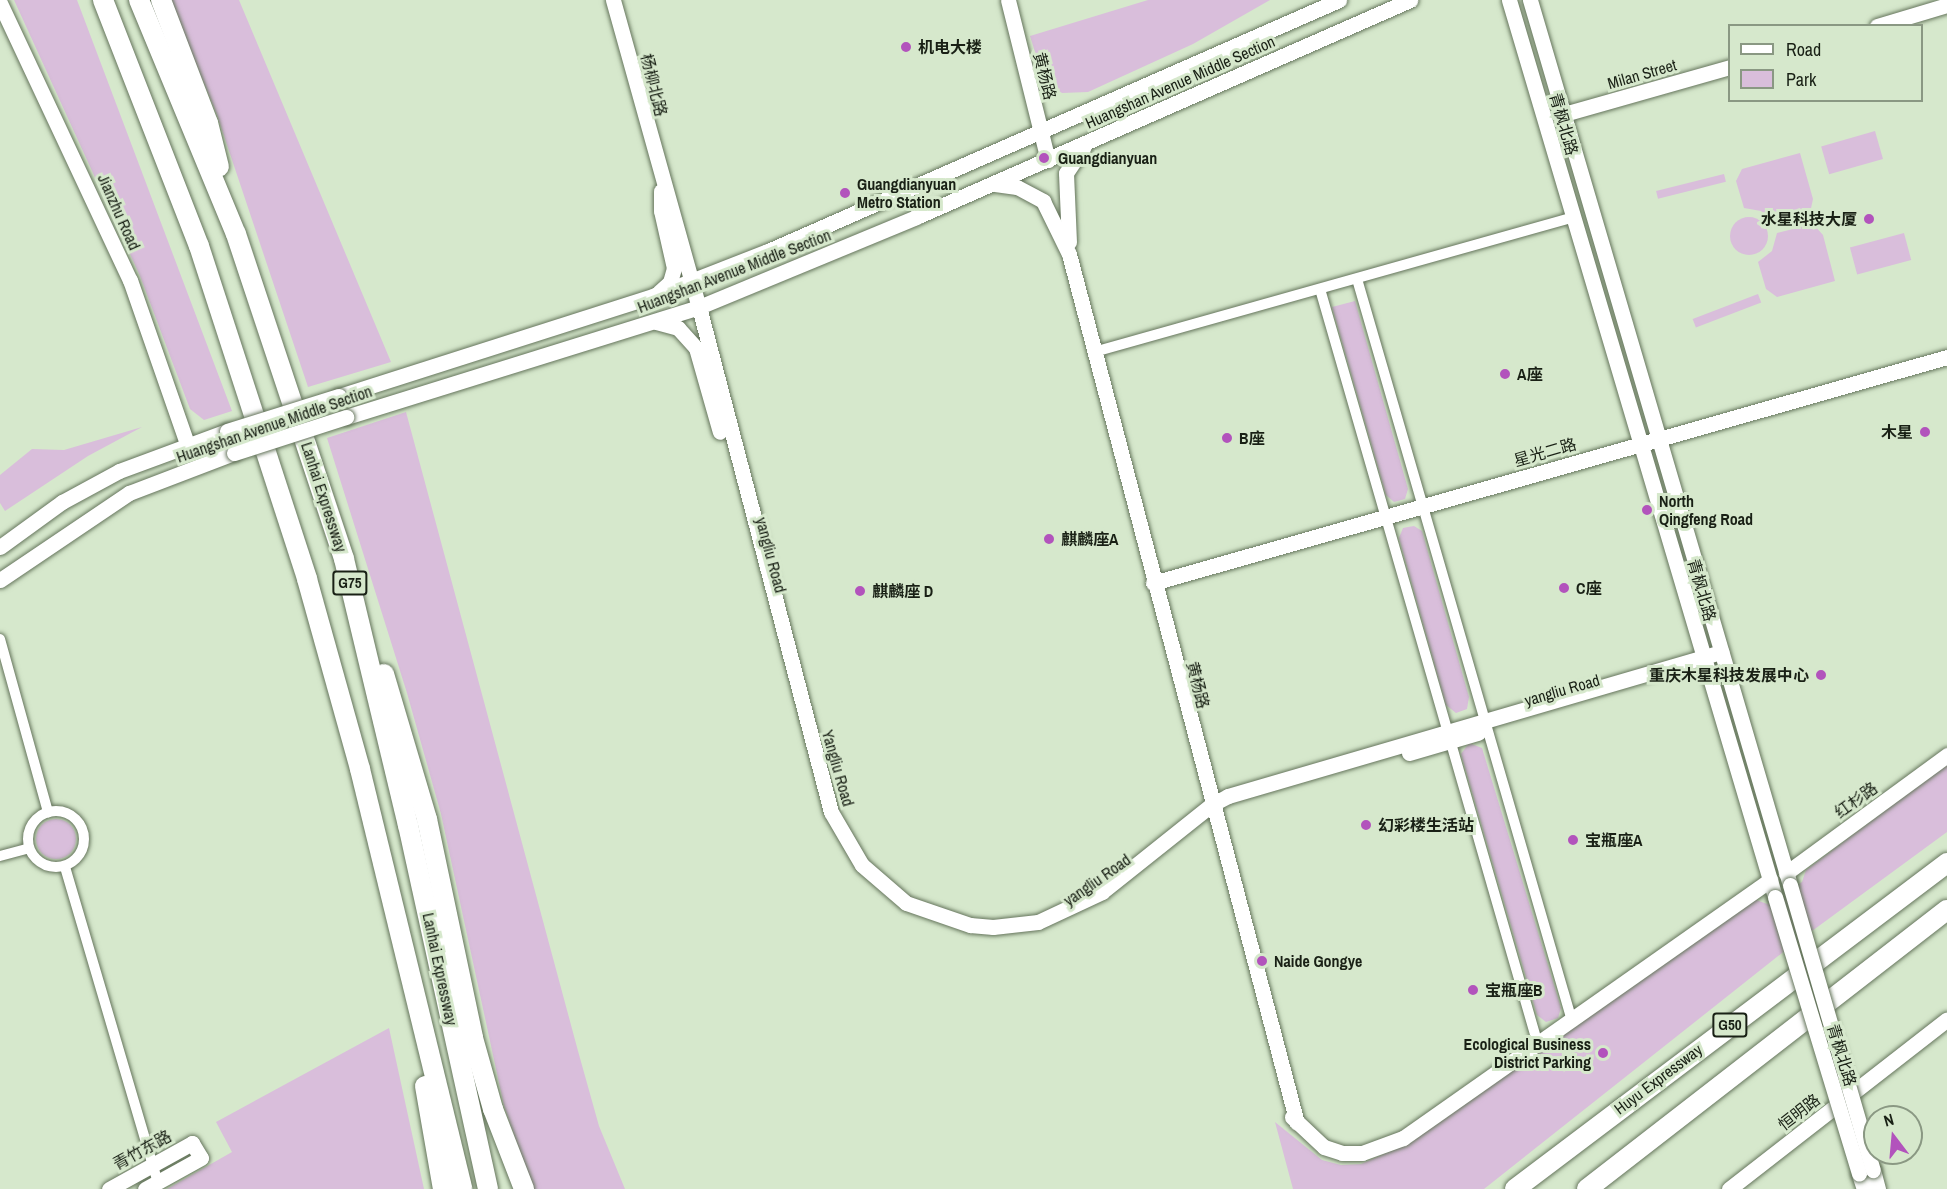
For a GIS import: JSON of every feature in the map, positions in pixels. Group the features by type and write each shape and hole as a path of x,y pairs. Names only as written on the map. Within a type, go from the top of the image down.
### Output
{"highway":[{"name":"Lanhai Expressway","path":"103,0 200,246 307,579 399,926"},
{"name":"Lanhai Expressway","path":"139,0 236,234 344,559 408,825 488,1189"},
{"path":"160,0 208,123 236,234"},
{"path":"344,559 393,699 421,797 473,1038 493,1109 524,1189"},
{"name":"Huyu Expressway","path":"1515,1189 1947,863"},
{"name":"G50","path":"1587,1189 1947,910"},
{"name":"G75","path":"399,926 443,1189"},
{"path":"399,926 462,1189"}],"street":[{"name":"杨柳北路","path":"614,0 661,179"},
{"name":"黄杨路","path":"1008,0 1048,160"},
{"name":"Huangshan Avenue Middle Section","path":"0,547 62,502 118,471 187,444 655,295 692,281 768,251 1040,129 1339,0"},
{"name":"Huangshan Avenue Middle Section","path":"0,580 129,493 234,453 699,307 993,184 1410,0"},
{"name":"青枫北路","path":"1509,0 1775,897 1866,1172 1878,1189"},
{"name":"青枫北路","path":"1530,0 1788,879 1866,1172 1864,1189"},
{"name":"Jianzhu Road","path":"0,3 130,280 187,444"},
{"path":"1884,24 1947,5"},
{"name":"Milan Street","path":"1564,114 1728,69"},
{"path":"1069,254 1066,173 1073,157 1090,141"},
{"name":"Yangliu Road","path":"661,179 699,307 824,792 850,850 874,879 906,903 948,921 993,927 1038,922 1102,892 1212,812"},
{"path":"655,295 670,282 674,268 661,211 661,179"},
{"path":"993,184 1017,187 1043,201 1069,254"},
{"path":"1094,352 1573,217"},
{"name":"黄杨路","path":"1069,254 1212,812 1297,1123 1324,1147 1342,1153 1383,1147 1403,1138 1538,1045"},
{"path":"1357,279 1572,1021"},
{"path":"1320,289 1538,1045 1770,880"},
{"name":"yangliu Road","path":"656,322 671,324 685,333 700,358 823,814 843,854 883,898 922,921 967,935 1018,937 1041,932 1086,913 1106,900 1212,812 1244,790 1485,726 1722,657"},
{"name":"星光二路","path":"1153,583 1947,357"},
{"path":"0,639 48,812"},
{"name":"红杉路","path":"1788,879 1947,755"},
{"path":"48,812 68,813 82,826 85,836 80,855 65,867 46,866 29,848 33,822 48,812"},
{"path":"0,856 29,848"},
{"path":"65,867 152,1165 151,1185"},
{"name":"恒明路","path":"1729,1189 1947,1019"},
{"name":"青竹东路","path":"109,1189 192,1143 201,1158 151,1185"}],"green space":[{"path":"14,0 77,0 232,411 204,420 190,409 140,276"},
{"path":"170,0 239,0 391,362 308,387 217,115"},
{"path":"1148,0 1270,0 1193,44 1088,92 1062,93 1044,81 1030,36"},
{"path":"1875,131 1883,159 1829,174 1821,146"},
{"path":"1800,153 1813,199 1810,213 1774,223 1761,211 1744,208 1736,181 1742,169"},
{"path":"1724,174 1726,182 1658,199 1656,191"},
{"path":"1749,217 1763,222 1768,236 1763,250 1749,255 1735,250 1730,236 1735,222"},
{"path":"1813,224 1823,235 1835,281 1777,297 1766,289 1758,262 1772,251 1777,233"},
{"path":"1904,233 1911,260 1857,275 1850,247"},
{"path":"1758,294 1761,302 1696,327 1693,319"},
{"path":"1355,301 1408,489 1405,499 1394,502 1386,495 1332,307"},
{"path":"406,412 599,1126 625,1189 533,1189 504,1106 441,814 407,693 327,438"},
{"path":"142,427 88,456 5,511 0,503 0,475 32,449 64,450"},
{"path":"1414,526 1422,531 1469,697 1467,709 1456,713 1446,705 1399,538 1403,528"},
{"path":"1469,743 1482,748 1561,1008 1558,1018 1546,1022 1537,1015 1461,754"},
{"path":"1947,764 1947,832 1782,953 1484,1189 1293,1189 1275,1122 1322,1160 1341,1165 1361,1164 1411,1142 1754,899 1767,904 1802,882 1806,870"},
{"path":"56,819 70,825 76,839 70,853 56,859 42,853 36,839 42,825"},
{"path":"389,1028 424,1189 167,1189 232,1152 216,1122"}],"place":[{"name":"机电大楼","path":"906,47"},
{"name":"Guangdianyuan","path":"1044,158"},
{"name":"Guangdianyuan Metro Station","path":"845,193"},
{"name":"水星科技大厦","path":"1869,219"},
{"name":"A座","path":"1505,374"},
{"name":"木星","path":"1925,432"},
{"name":"B座","path":"1227,438"},
{"name":"North Qingfeng Road","path":"1647,510"},
{"name":"麒麟座A","path":"1049,539"},
{"name":"C座","path":"1564,588"},
{"name":"麒麟座 D","path":"860,591"},
{"name":"重庆木星科技发展中心","path":"1821,675"},
{"name":"幻彩楼生活站","path":"1366,825"},
{"name":"宝瓶座A","path":"1573,840"},
{"name":"Naide Gongye","path":"1262,961"},
{"name":"宝瓶座B","path":"1473,990"},
{"name":"Ecological Business District Parking","path":"1603,1053"}]}
